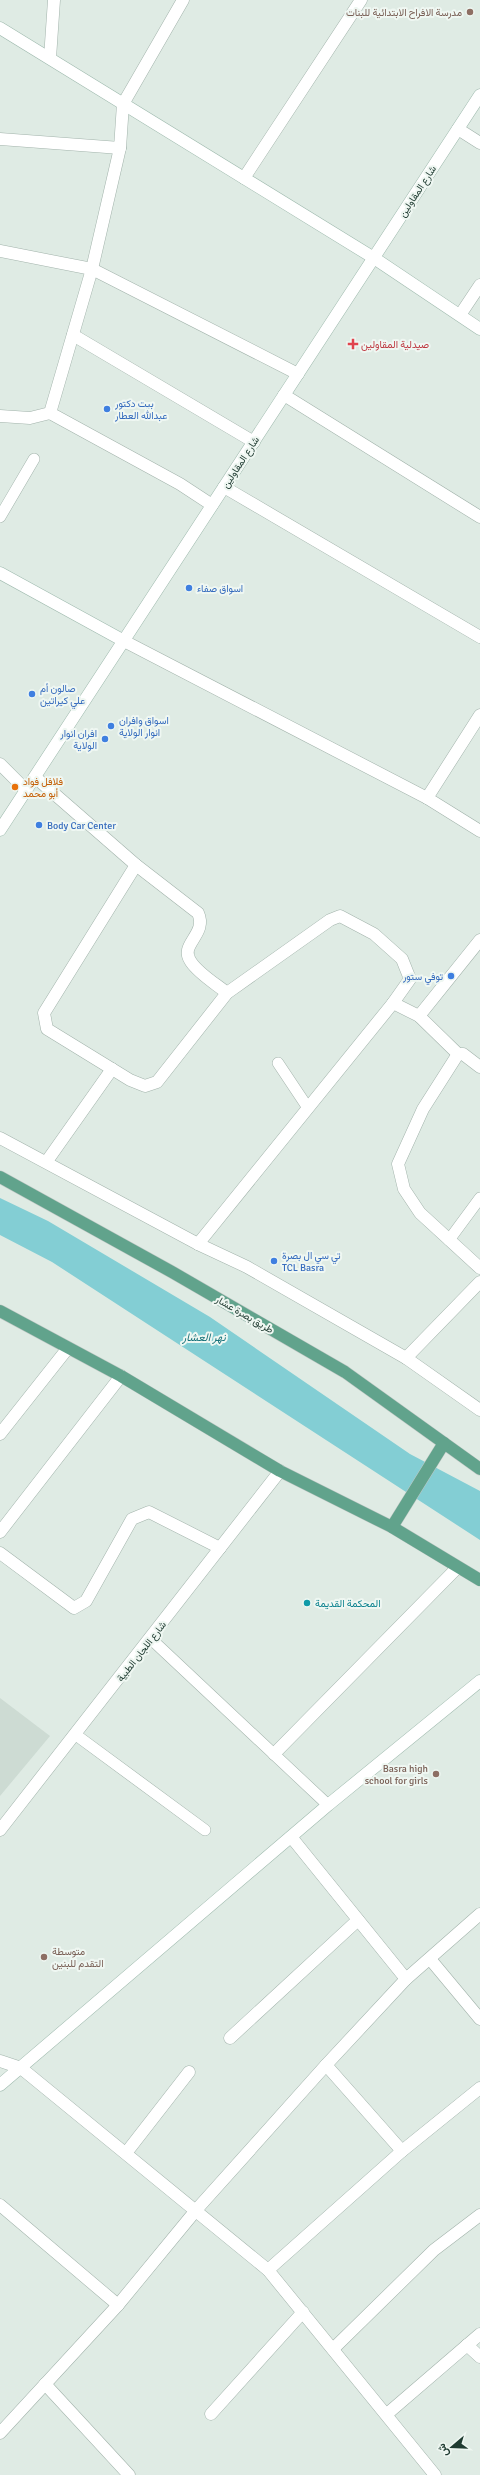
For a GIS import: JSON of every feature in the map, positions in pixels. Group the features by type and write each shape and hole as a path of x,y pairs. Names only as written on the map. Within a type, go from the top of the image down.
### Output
{"main road":[{"name":"طريق بصرة عشار","path":"0,1177 172,1272 344,1372 480,1469"},
{"path":"0,1311 121,1376 280,1471 392,1527 456,1568 480,1580"},
{"path":"392,1527 444,1443"}],"street":[{"path":"50,58 54,0"},
{"path":"50,413 92,269 120,148 123,104 183,0"},
{"path":"244,178 356,1"},
{"path":"0,28 374,258 480,329"},
{"name":"شارع المقاولين","path":"0,830 480,95"},
{"path":"458,129 480,143"},
{"path":"0,139 120,148"},
{"path":"0,251 92,269 298,374"},
{"path":"460,315 480,285"},
{"path":"73,335 254,442"},
{"path":"284,395 480,517"},
{"path":"0,416 30,418 50,413 180,484 212,505"},
{"path":"224,487 480,637"},
{"path":"0,573 124,641 427,798 480,831"},
{"path":"427,798 480,715"},
{"path":"1,767 26,790"},
{"path":"35,777 136,865 198,913 202,922 201,929 189,946 188,954 191,962 227,993"},
{"path":"136,865 44,1013 47,1029 130,1080 145,1086 158,1082 227,993 330,920 340,916 374,934 402,959 410,979 393,1003 198,1244"},
{"path":"419,1016 480,940"},
{"path":"393,1003 419,1016 458,1054 463,1054 480,1067"},
{"path":"458,1054 423,1109 398,1164 404,1189 420,1213 480,1268"},
{"path":"47,1161 112,1069"},
{"path":"0,1138 47,1161 198,1244 248,1267 406,1358 480,1410"},
{"path":"406,1358 480,1282"},
{"path":"0,1434 68,1348"},
{"path":"0,1532 121,1376"},
{"name":"شارع اللجان الطبية","path":"0,1830 76,1735 280,1471"},
{"path":"0,1553 74,1608 86,1601 132,1519 148,1512 220,1548"},
{"path":"274,1754 456,1568"},
{"path":"0,2085 292,1838 328,1805 480,1681"},
{"path":"292,1838 406,1979"},
{"path":"0,2433 118,2305 197,2209 326,2065 406,1979 480,1914"},
{"path":"230,2038 358,1920"},
{"path":"430,1959 480,2019"},
{"path":"0,2061 21,2068 197,2209 268,2270 387,2414 435,2475"},
{"path":"326,2065 402,2151"},
{"path":"126,2153 189,2072"},
{"path":"268,2270 402,2151 480,2088"},
{"path":"0,2205 118,2305"},
{"path":"333,2349 434,2250 480,2215"},
{"path":"211,2414 303,2312"},
{"path":"387,2414 480,2334"},
{"path":"467,2345 480,2357"},
{"path":"45,2384 129,2475"}],"lane":[{"path":"0,517 34,459"},
{"path":"278,1063 308,1108"},
{"path":"449,1240 480,1198"},
{"path":"150,1638 328,1805"},
{"path":"76,1735 205,1830"}],"shaded area":[{"path":"0,1698 50,1736 0,1796"}],"water":[{"name":"نهر العشار","path":"0,1198 48,1221 210,1317 410,1454 480,1491 480,1540 52,1262 0,1235"}],"place":[{"name":"مدرسة اﻻفراح اﻻبتدائية للبنات","path":"470,12"},
{"name":"صيدلية المقاولين","path":"353,344"},
{"name":"بيت دكتور عبدالله العطار","path":"107,409"},
{"name":"اسواق صفاء","path":"189,588"},
{"name":"صالون أم علي كيراتين","path":"32,694"},
{"name":"اسواق وافران انوار الولاية","path":"111,726"},
{"name":"افران انوار الولاية","path":"105,739"},
{"name":"فلافل فواد أبو محمد","path":"15,787"},
{"name":"Body Car Center","path":"39,825"},
{"name":"توفي ستور","path":"451,976"},
{"name":"تي سي ال بصرة TCL Basra","path":"274,1261"},
{"name":"المحكمة القديمة","path":"307,1603"},
{"name":"Basra high school for girls","path":"436,1774"},
{"name":"متوسطة التقدم للبنين","path":"44,1957"}]}
